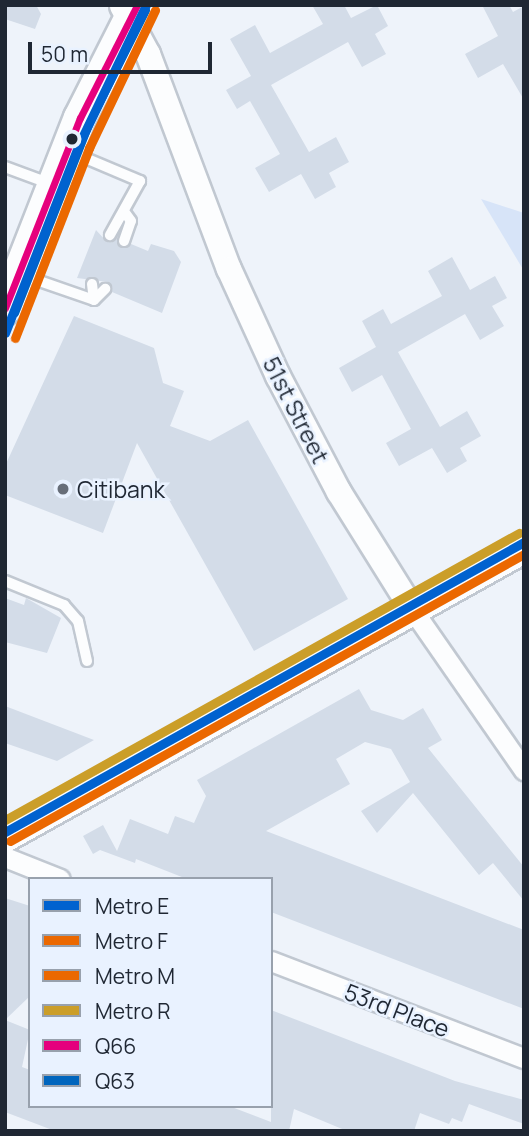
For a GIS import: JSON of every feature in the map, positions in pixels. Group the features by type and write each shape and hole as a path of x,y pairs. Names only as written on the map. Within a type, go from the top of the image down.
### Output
{"main road":[{"path":"5,309 67,150 130,9"},
{"path":"5,838 524,549"}],"street":[{"name":"51st Street","path":"130,9 272,365 339,492 414,612 524,770"},
{"path":"5,857 55,877"},
{"name":"53rd Place","path":"273,962 524,1058"}],"lane":[{"path":"67,150 140,181 126,214"},
{"path":"5,167 53,185"},
{"path":"110,235 118,216 126,214"},
{"path":"124,241 131,220 126,214"},
{"path":"19,274 94,300"},
{"path":"92,284 94,300"},
{"path":"94,300 105,289"},
{"path":"5,581 64,605 78,621 87,661"}],"shaded area":[{"path":"481,199 524,213 524,271"}],"building":[{"path":"5,5 36,5 41,14 35,29 5,19"},
{"path":"312,5 344,5 351,18 377,5 388,26 375,34 386,54 362,67 348,42 271,85 309,152 336,137 349,162 329,173 336,187 315,199 301,174 269,192 255,168 280,154 250,101 237,109 226,90 251,76 230,39 255,25 270,53 323,24"},
{"path":"482,5 509,5 513,12 524,6 524,100 503,64 478,78 465,54 498,36"},
{"path":"96,230 107,242 117,238 122,248 131,244 148,251 151,244 174,251 181,262 162,313 112,292 108,282 77,278"},
{"path":"452,257 470,290 495,276 507,298 492,306 504,326 480,340 465,314 398,352 440,427 467,411 481,436 460,448 467,461 447,473 432,448 399,466 386,443 411,429 382,375 352,392 339,368 376,347 362,321 383,309 391,324 442,296 428,271"},
{"path":"74,316 154,348 163,383 184,391 170,426 210,441 248,420 348,599 254,651 137,443 103,533 5,495 5,466"},
{"path":"5,598 24,605 26,598 61,618 47,653 5,642"},
{"path":"359,689 371,710 403,720 423,708 442,740 428,748 524,867 524,901 493,863 479,875 413,793 377,833 361,811 410,782 391,749 365,742 336,759 350,784 266,831 524,930 524,1009 273,913 273,877 182,877 136,859 135,863 100,850 93,854 83,836 103,825 117,851 130,819 168,834 175,816 194,823 206,796 197,780"},
{"path":"5,706 94,740 57,761 5,743"},
{"path":"5,898 28,905 28,998 5,1020"},
{"path":"273,1011 455,1081 524,1100 524,1124 469,1104 462,1122 452,1118 449,1124 420,1113 414,1131 347,1131 294,1109 289,1131 55,1131 5,1112 5,1020 28,1029 22,1067 28,1069 28,1108 234,1108 271,1122"}],"metro line":[{"name":"E","path":"5,333 79,144 146,5"},
{"name":"F","path":"15,338 89,148 155,10"},
{"name":"R","path":"5,820 519,533"},
{"name":"E","path":"5,832 524,542"},
{"name":"M","path":"10,841 524,554"}],"transit line":[{"name":"Q66","path":"5,308 80,118 137,5"},
{"name":"Q63","path":"15,313 90,122 146,10"}],"place":[{"name":"Citibank","path":"63,489"}]}
